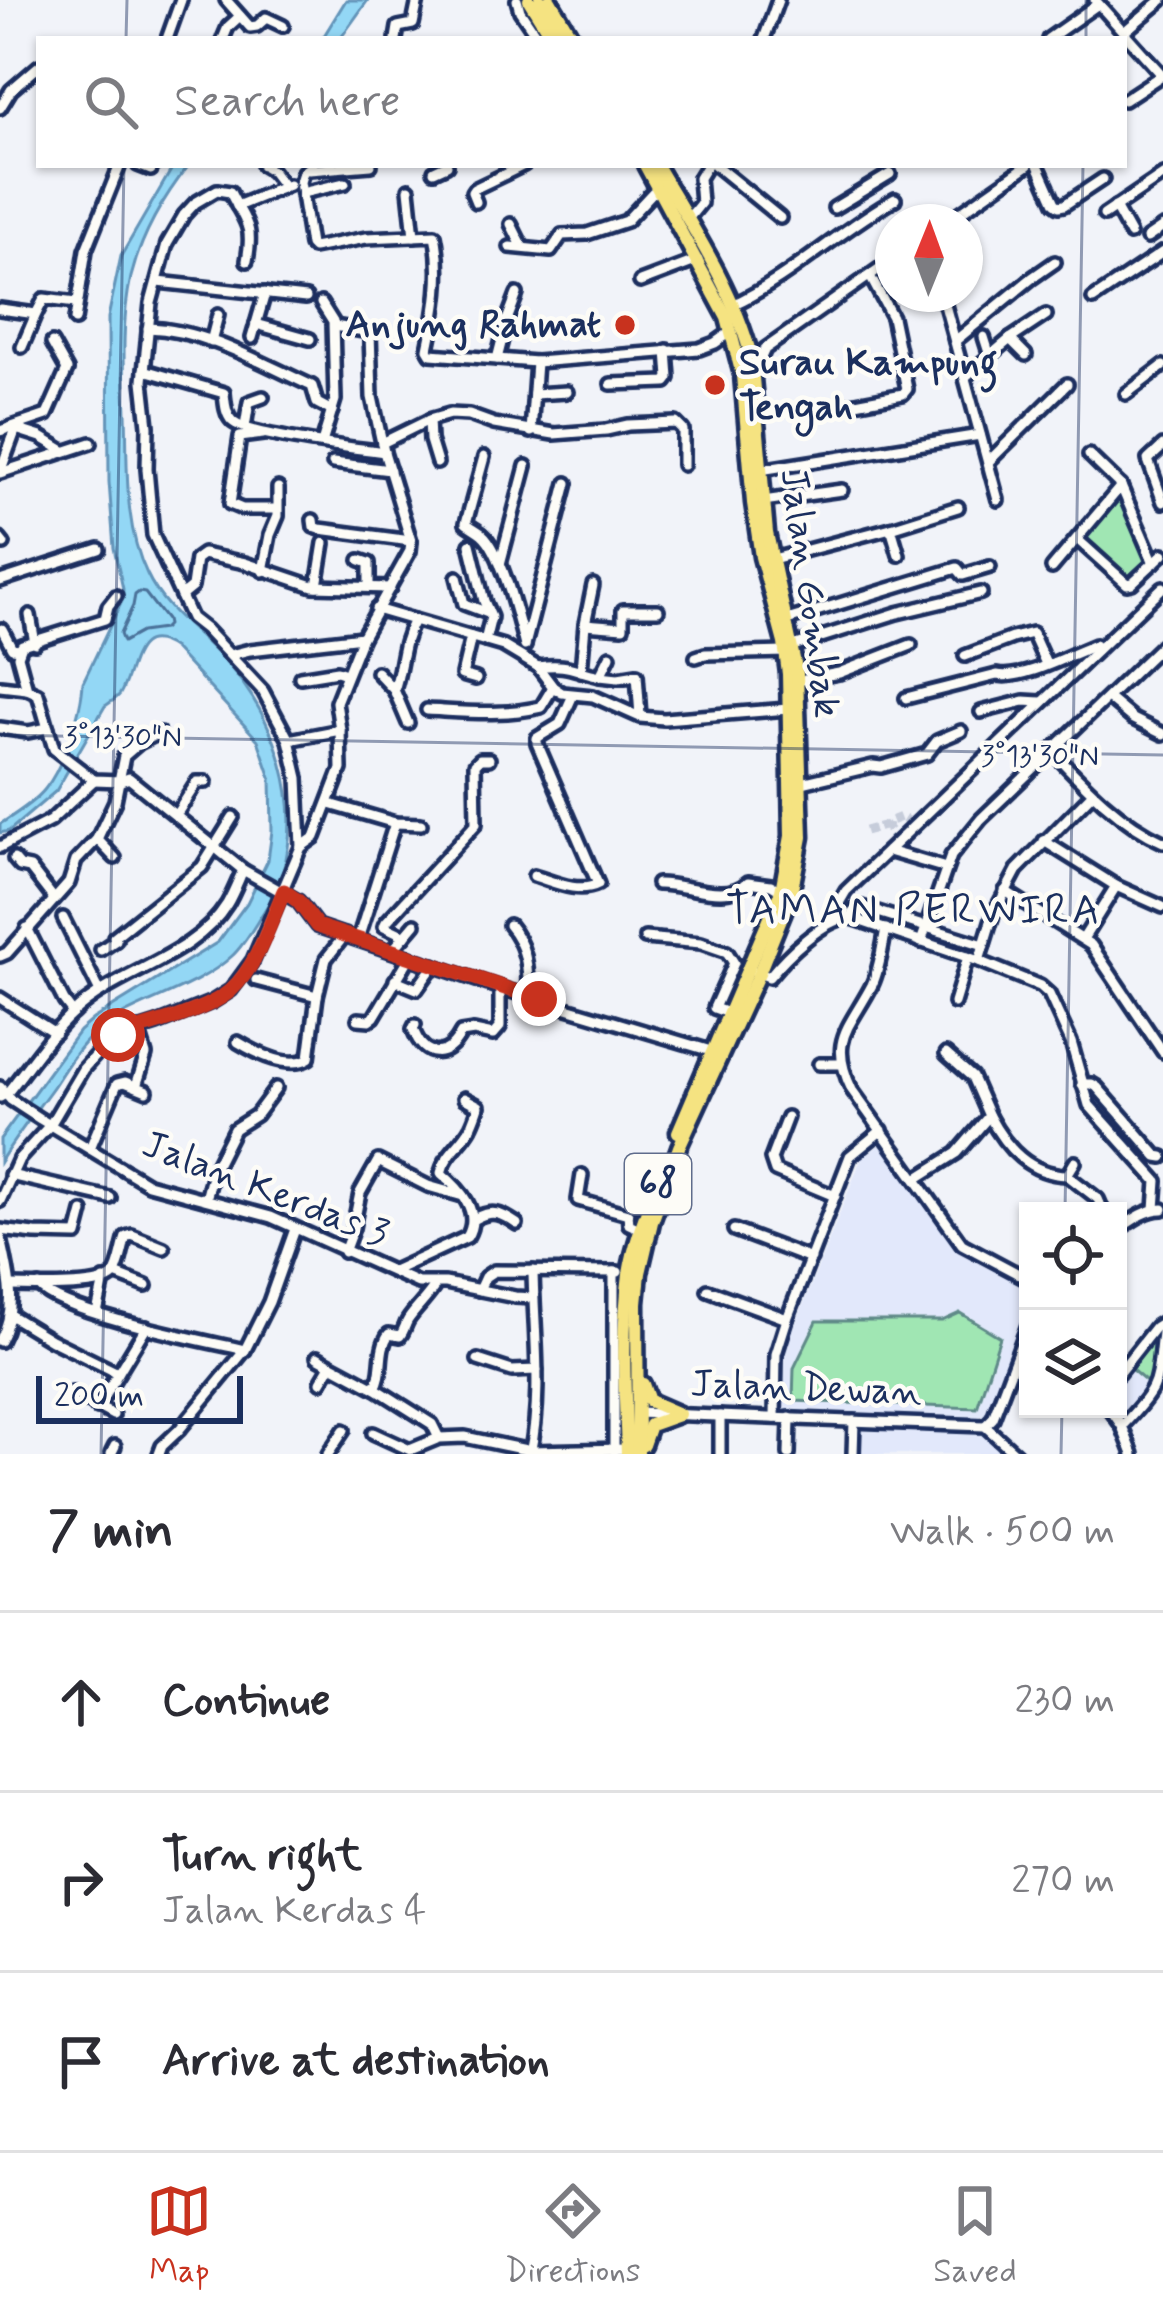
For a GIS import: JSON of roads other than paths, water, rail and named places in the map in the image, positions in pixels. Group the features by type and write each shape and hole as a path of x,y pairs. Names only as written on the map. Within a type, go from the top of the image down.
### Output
{"main road":[{"path":"529,0 551,36"},
{"path":"540,0 562,36"},
{"path":"550,0 571,36"},
{"path":"638,168 659,195"},
{"name":"Jalan Gombak","path":"629,1452 638,1359 637,1303 652,1222 791,894 802,837 797,681 761,557 742,375 732,331 646,168"},
{"name":"Jalan Gombak","path":"633,1413 625,1325 640,1229 728,1013 759,966 787,871 791,836 787,620 763,502 754,374 732,305 658,168"},
{"path":"638,1359 649,1402 680,1414"},
{"path":"629,1452 650,1425 680,1414"}],"street":[{"path":"168,36 182,0"},
{"path":"226,0 253,28 266,18 283,26"},
{"path":"397,36 398,27 412,24 418,0"},
{"path":"517,0 537,36"},
{"path":"765,36 778,0"},
{"path":"1052,36 1096,2 1163,75 1127,98"},
{"path":"1124,32 1154,2"},
{"path":"224,36 240,16"},
{"path":"0,108 11,90 36,68"},
{"path":"75,320 86,250 119,168"},
{"path":"146,168 151,170"},
{"path":"267,168 284,187"},
{"path":"309,168 303,172 301,188 313,248 366,238 435,235 437,305 428,352 536,362 700,349 732,331"},
{"path":"434,171 440,168"},
{"path":"476,202 474,189 518,168"},
{"path":"688,219 701,203 699,178 707,168"},
{"path":"712,168 780,218"},
{"path":"973,204 1024,168"},
{"path":"1039,168 1059,206 1103,179"},
{"path":"834,208 890,174"},
{"path":"1104,215 1163,175"},
{"path":"237,206 284,187 346,183"},
{"path":"732,305 765,290 890,201 871,185"},
{"path":"410,189 414,236"},
{"path":"0,1201 25,1150 100,1048 118,1035 212,1002 231,990 254,960 301,847 299,791 289,740 263,692 190,617 153,535 144,370 160,267 172,232 195,203 226,190 248,222 247,261"},
{"path":"511,224 516,246 551,251 562,235 587,234 626,221 659,195"},
{"path":"1115,208 1130,234"},
{"path":"1147,238 1163,227"},
{"path":"1093,299 1163,252"},
{"path":"640,282 698,260"},
{"path":"955,341 1055,262"},
{"path":"754,374 757,361 771,345 875,273"},
{"path":"844,405 903,394 908,389 892,317 870,276"},
{"path":"158,282 306,298"},
{"path":"252,338 266,293"},
{"path":"497,359 517,294"},
{"path":"22,347 44,298 76,303"},
{"path":"321,303 334,326 335,400 322,442"},
{"path":"0,309 36,314"},
{"path":"947,312 998,500"},
{"path":"211,342 218,315"},
{"path":"965,377 1046,315"},
{"path":"256,324 310,340"},
{"path":"301,847 315,837 341,769 336,702 346,674 411,541 372,397 370,332 334,326"},
{"path":"148,328 240,352 313,386 317,403 332,411"},
{"path":"746,338 771,345"},
{"path":"984,338 989,356"},
{"path":"1010,339 1026,355"},
{"path":"0,430 47,415 67,370 52,343"},
{"path":"611,385 666,382 667,350"},
{"path":"532,432 536,362"},
{"path":"1126,394 1163,366"},
{"path":"144,370 224,393 234,424 266,434 383,448 429,420 450,414 554,434 676,423 683,430 683,465"},
{"path":"988,462 1066,383"},
{"path":"534,394 567,392"},
{"path":"245,427 249,402 263,398"},
{"path":"429,420 437,463"},
{"path":"16,428 64,451"},
{"path":"16,428 0,473 15,474 91,443"},
{"path":"266,434 240,437 230,504 242,509 277,509"},
{"path":"760,470 980,435"},
{"path":"1163,446 1148,460 1163,502"},
{"path":"1089,455 1121,486 1154,562"},
{"path":"484,457 466,523 487,539 500,564 524,651 553,687 562,693 593,696 640,717 788,709"},
{"path":"333,463 390,470"},
{"path":"500,564 526,466"},
{"path":"524,651 566,483"},
{"path":"1052,568 1121,486"},
{"path":"263,571 278,516 278,488"},
{"path":"763,502 842,490"},
{"path":"773,559 958,507"},
{"path":"314,520 320,529 411,541"},
{"path":"891,528 899,555"},
{"path":"1077,539 1127,584 1163,554"},
{"path":"316,586 325,543"},
{"path":"470,544 490,613 485,641"},
{"path":"0,581 99,549"},
{"path":"181,596 195,583 196,560 203,554 316,586 390,588"},
{"path":"360,560 369,563 369,587"},
{"path":"787,620 957,568 963,575 990,567"},
{"path":"457,577 464,604 490,613"},
{"path":"581,671 593,585"},
{"path":"844,918 839,903 846,891 1163,587"},
{"path":"696,657 789,649 897,613 981,593"},
{"path":"26,689 18,656 22,645 105,619 116,596"},
{"path":"376,609 524,651"},
{"path":"585,624 622,627 623,610 658,610"},
{"path":"31,615 35,643"},
{"path":"394,691 404,640 414,620"},
{"path":"2,629 12,648 19,649"},
{"path":"965,656 1031,633 1046,664"},
{"path":"230,655 362,637"},
{"path":"471,637 462,675 476,679"},
{"path":"906,698 997,674 1008,677 1102,643"},
{"path":"921,942 951,856 981,819 1163,644"},
{"path":"797,681 839,673 911,645"},
{"path":"600,676 610,656"},
{"path":"538,667 570,665 600,676 638,676 640,717"},
{"path":"377,672 394,691 408,723"},
{"path":"300,677 346,674"},
{"path":"0,686 38,694 54,748 79,769 94,780 129,778 248,872 298,901 317,926 500,988 711,1051"},
{"path":"428,710 496,713 534,709 541,707 553,687"},
{"path":"534,876 568,886 598,884 537,738 560,724 573,695"},
{"path":"1108,698 1133,719 1163,734"},
{"path":"981,712 1024,701 1041,702"},
{"path":"0,728 28,732 47,728"},
{"path":"289,740 340,730"},
{"path":"802,783 927,754 934,744 961,731"},
{"path":"0,956 69,883 76,861 97,839 116,801 128,749 159,733"},
{"path":"1053,752 1092,794 1161,838"},
{"path":"404,936 384,926 476,824 475,764 489,759"},
{"path":"0,847 50,821 94,780"},
{"path":"176,814 197,782 206,782"},
{"path":"954,1003 1017,870 1092,794"},
{"path":"330,804 394,823 421,824"},
{"path":"101,950 202,867 233,817"},
{"path":"358,939 394,823"},
{"path":"97,839 116,858"},
{"path":"1044,841 1117,886 1163,907"},
{"path":"887,850 946,868"},
{"path":"14,860 28,867 54,899"},
{"path":"3,1098 73,1012 201,932 226,907 248,872"},
{"path":"657,884 715,892 740,890 748,882 781,891"},
{"path":"1083,938 1117,886"},
{"path":"1005,891 1091,945 1163,1052"},
{"path":"759,966 785,956 862,907 984,945"},
{"path":"63,918 100,992"},
{"path":"844,918 974,959 1049,994 1071,1042 1089,1105 1157,1181 1159,1209 1127,1224"},
{"path":"392,951 415,924"},
{"path":"508,925 522,945 530,978 527,996"},
{"path":"27,928 73,1012"},
{"path":"886,929 874,981 843,1040 841,1064 852,1090 962,1244 1019,1274"},
{"path":"238,1042 295,1064 309,1058 326,958 345,935"},
{"path":"645,938 728,952 734,963 713,1008 728,1013"},
{"path":"759,966 785,956"},
{"path":"358,1019 374,1016 410,957"},
{"path":"395,980 417,989 434,965"},
{"path":"256,980 317,996"},
{"path":"415,1025 417,1038 430,1051 449,1050 461,1033 494,1035 500,1027 500,988"},
{"path":"0,998 56,1033"},
{"path":"90,1148 117,1084 141,1088 146,1055 138,1029"},
{"path":"946,1054 972,1077 1001,1138 1030,1164 1051,1174 1067,1175 1098,1202"},
{"path":"819,1064 841,1064"},
{"path":"1082,1084 1097,1087 1160,1156 1146,1166"},
{"path":"206,1199 214,1169 234,1129 256,1114 276,1088"},
{"name":"Jalan Kerdas 3","path":"3,1098 148,1184 271,1217 418,1283 446,1283 533,1298"},
{"path":"393,1271 467,1237 472,1229 474,1219 463,1196 441,1173 443,1160 472,1126 479,1106 464,1098"},
{"path":"916,1179 957,1153 989,1116"},
{"path":"787,1117 772,1166 835,1196"},
{"path":"775,1418 776,1354 787,1319 850,1156 883,1130"},
{"path":"344,1252 360,1193 378,1161 428,1186 463,1196"},
{"path":"1067,1175 1076,1162"},
{"path":"10,1175 110,1198"},
{"path":"582,1175 578,1200 628,1214 628,1224 640,1229"},
{"path":"77,1235 83,1212"},
{"path":"474,1219 499,1213 517,1224"},
{"path":"159,1454 245,1350 277,1284 295,1229"},
{"path":"734,1230 812,1259"},
{"path":"0,1341 10,1315 12,1286 0,1232 91,1234"},
{"path":"97,1313 127,1237 138,1236 164,1247"},
{"path":"479,1291 484,1277 494,1270 630,1272"},
{"path":"531,1453 537,1370 533,1271"},
{"path":"373,1432 410,1450 440,1438 466,1437 531,1453 629,1452 614,1272"},
{"path":"12,1286 110,1277 146,1286"},
{"path":"375,1388 380,1379 381,1344 389,1334 405,1332 407,1322 436,1284"},
{"path":"39,1286 49,1297 97,1313 245,1350"},
{"path":"708,1291 787,1319"},
{"path":"10,1315 118,1372"},
{"path":"1122,1426 1146,1408 1160,1387 1163,1324 1155,1327 1127,1363"},
{"path":"98,1408 146,1327"},
{"path":"316,1357 432,1424 440,1438"},
{"path":"1016,1454 985,1426 1019,1358"},
{"path":"478,1360 512,1370 537,1370"},
{"path":"322,1382 331,1365"},
{"path":"72,1393 113,1415"},
{"name":"Jalan Dewan","path":"633,1413 985,1426"},
{"path":"720,1416 720,1454"},
{"path":"789,1454 790,1418"},
{"path":"1116,1418 1133,1454"},
{"path":"853,1454 854,1421"},
{"path":"328,1454 344,1430"}],"water":[{"path":"346,0 368,0 342,36 324,36"},
{"path":"172,168 187,168 147,232 131,277 124,362 130,515 139,555 155,588 231,668 261,713 282,764 290,817 288,844 276,890 236,952 199,979 124,1014 90,1037 0,1162 0,1139 79,1031 218,942 247,903 268,860 272,831 271,778 258,740 174,649 150,641 137,652 120,694 105,706 56,791 9,831 0,833 0,824 41,794 52,779 75,722 83,682 122,601 109,482 108,318 121,256"}],"tunnel":[{"path":"897,842 888,822 901,817 914,825"},
{"path":"865,831 887,825"}],"place":[{"name":"Anjung Rahmat","path":"625,325"},
{"name":"Surau Kampung Tengah","path":"715,385"}],"district":[{"name":"TAMAN PERWIRA","path":"914,911"}]}
